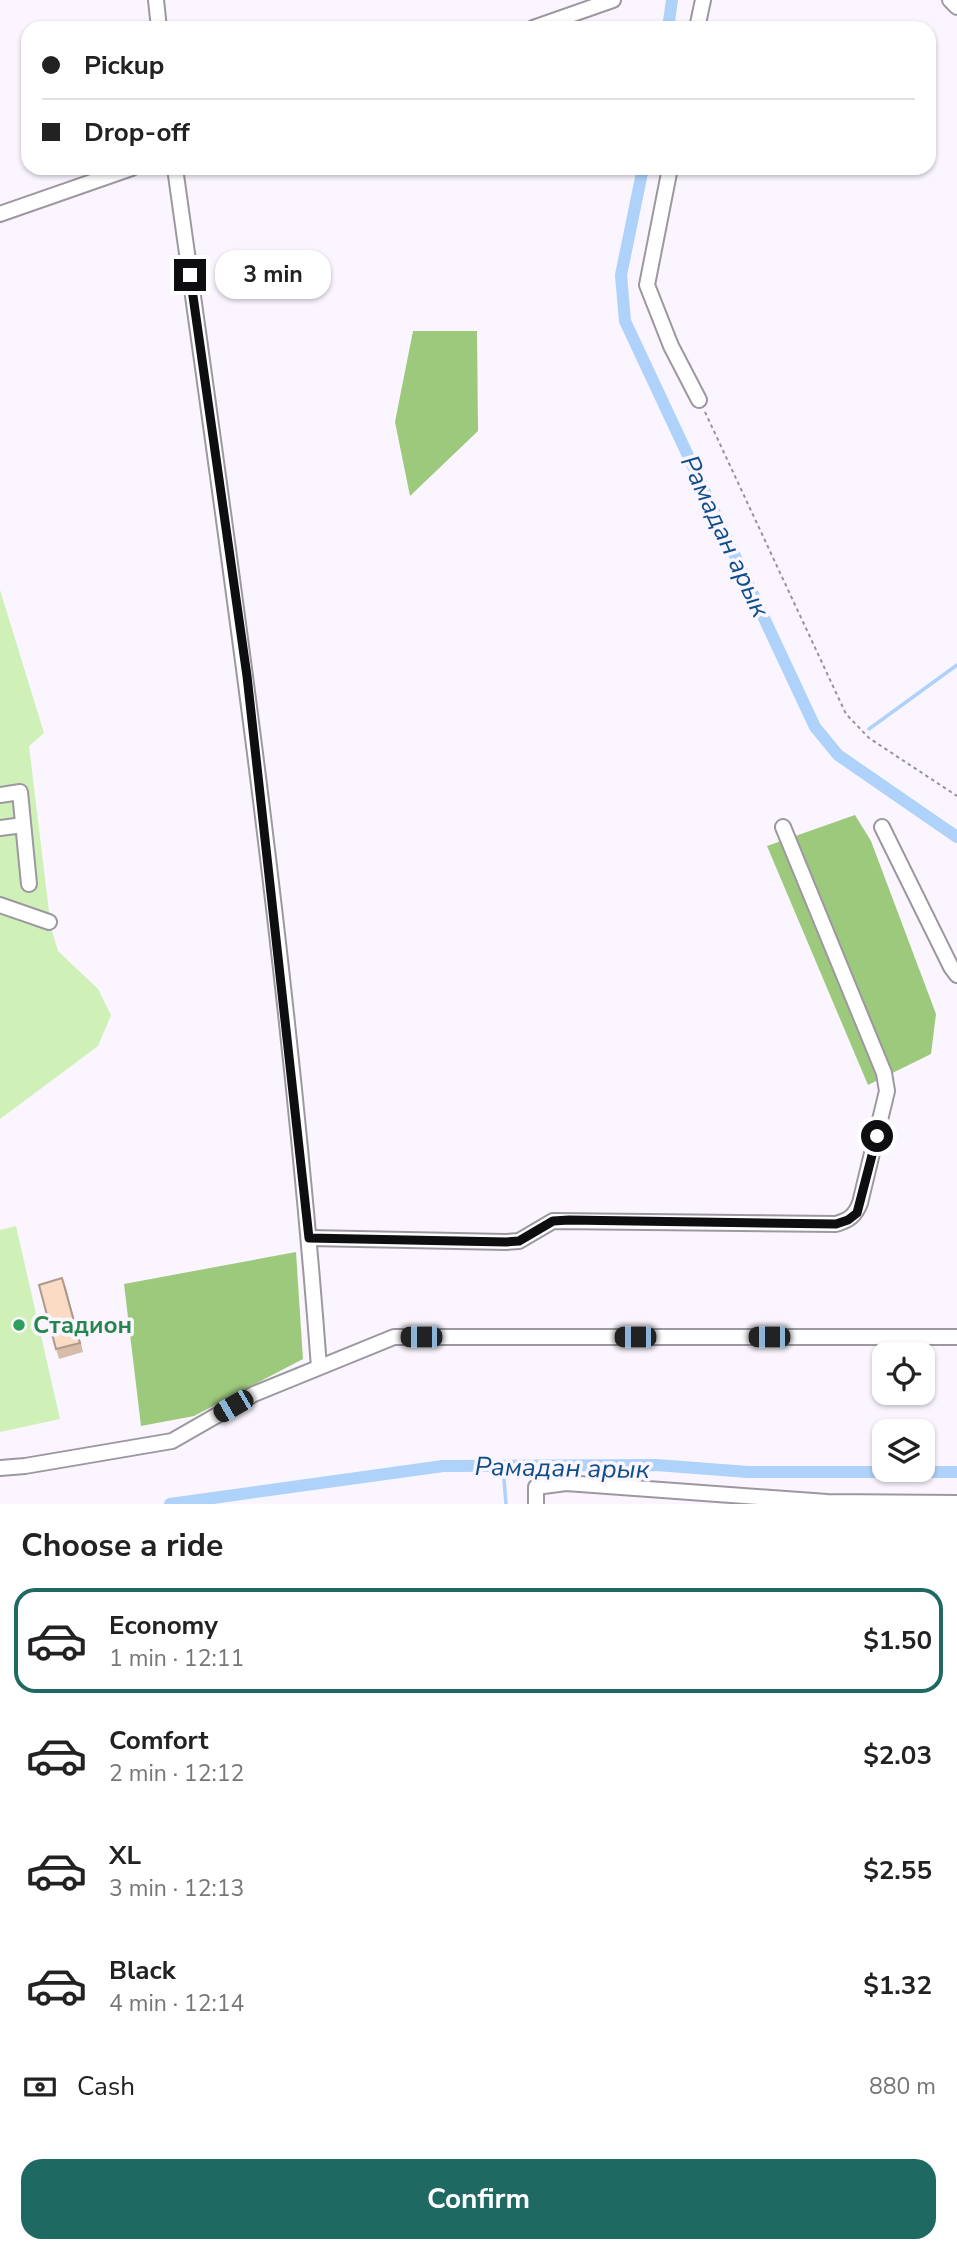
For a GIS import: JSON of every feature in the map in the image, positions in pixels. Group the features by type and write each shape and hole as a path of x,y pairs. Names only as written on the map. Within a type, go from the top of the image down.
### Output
{"street":[{"path":"156,0 158,21"},
{"path":"553,21 613,0"},
{"path":"698,21 703,0"},
{"path":"950,0 957,7"},
{"path":"0,214 112,175"},
{"path":"176,175 247,676 309,1238 319,1367"},
{"path":"669,175 647,285 671,346 699,400"},
{"path":"0,794 20,792 29,884"},
{"path":"0,828 23,825"},
{"path":"309,1238 506,1242 519,1241 553,1221 836,1224 857,1213 883,1114 887,1091 884,1073 783,827"},
{"path":"882,827 957,975"},
{"path":"0,905 49,922"},
{"path":"0,1468 172,1441 254,1394 394,1337 957,1337"},
{"path":"536,1504 536,1487 566,1483 682,1498 957,1503"}],"path":[{"path":"699,400 846,714 869,738 957,796"}],"green space":[{"path":"413,331 477,331 478,431 410,496 395,422"},
{"path":"0,590 44,733 29,746 51,928 58,951 98,989 111,1015 98,1046 0,1119"},
{"path":"855,815 871,841 936,1014 931,1054 868,1085 767,846"},
{"name":"Стадион","path":"16,1226 60,1419 0,1432 0,1230"},
{"path":"296,1252 303,1359 194,1416 141,1426 124,1284"}],"building":[{"path":"62,1278 80,1343 56,1349 39,1285"}],"waterway":[{"name":"Рамадан арык","path":"669,21 672,0"},
{"name":"Рамадан арык","path":"642,175 621,275 625,321 815,727 838,755 957,837"},
{"path":"869,729 957,665"},
{"name":"Рамадан арык","path":"170,1504 443,1466 656,1465 748,1472 957,1472"},
{"path":"503,1467 506,1504"}],"place":[{"name":"Стадион","path":"19,1325"}],"route":[{"path":"190,275 247,676 309,1238 506,1242 519,1241 533,1235 553,1221 569,1220 836,1224 857,1213 877,1136"}]}
